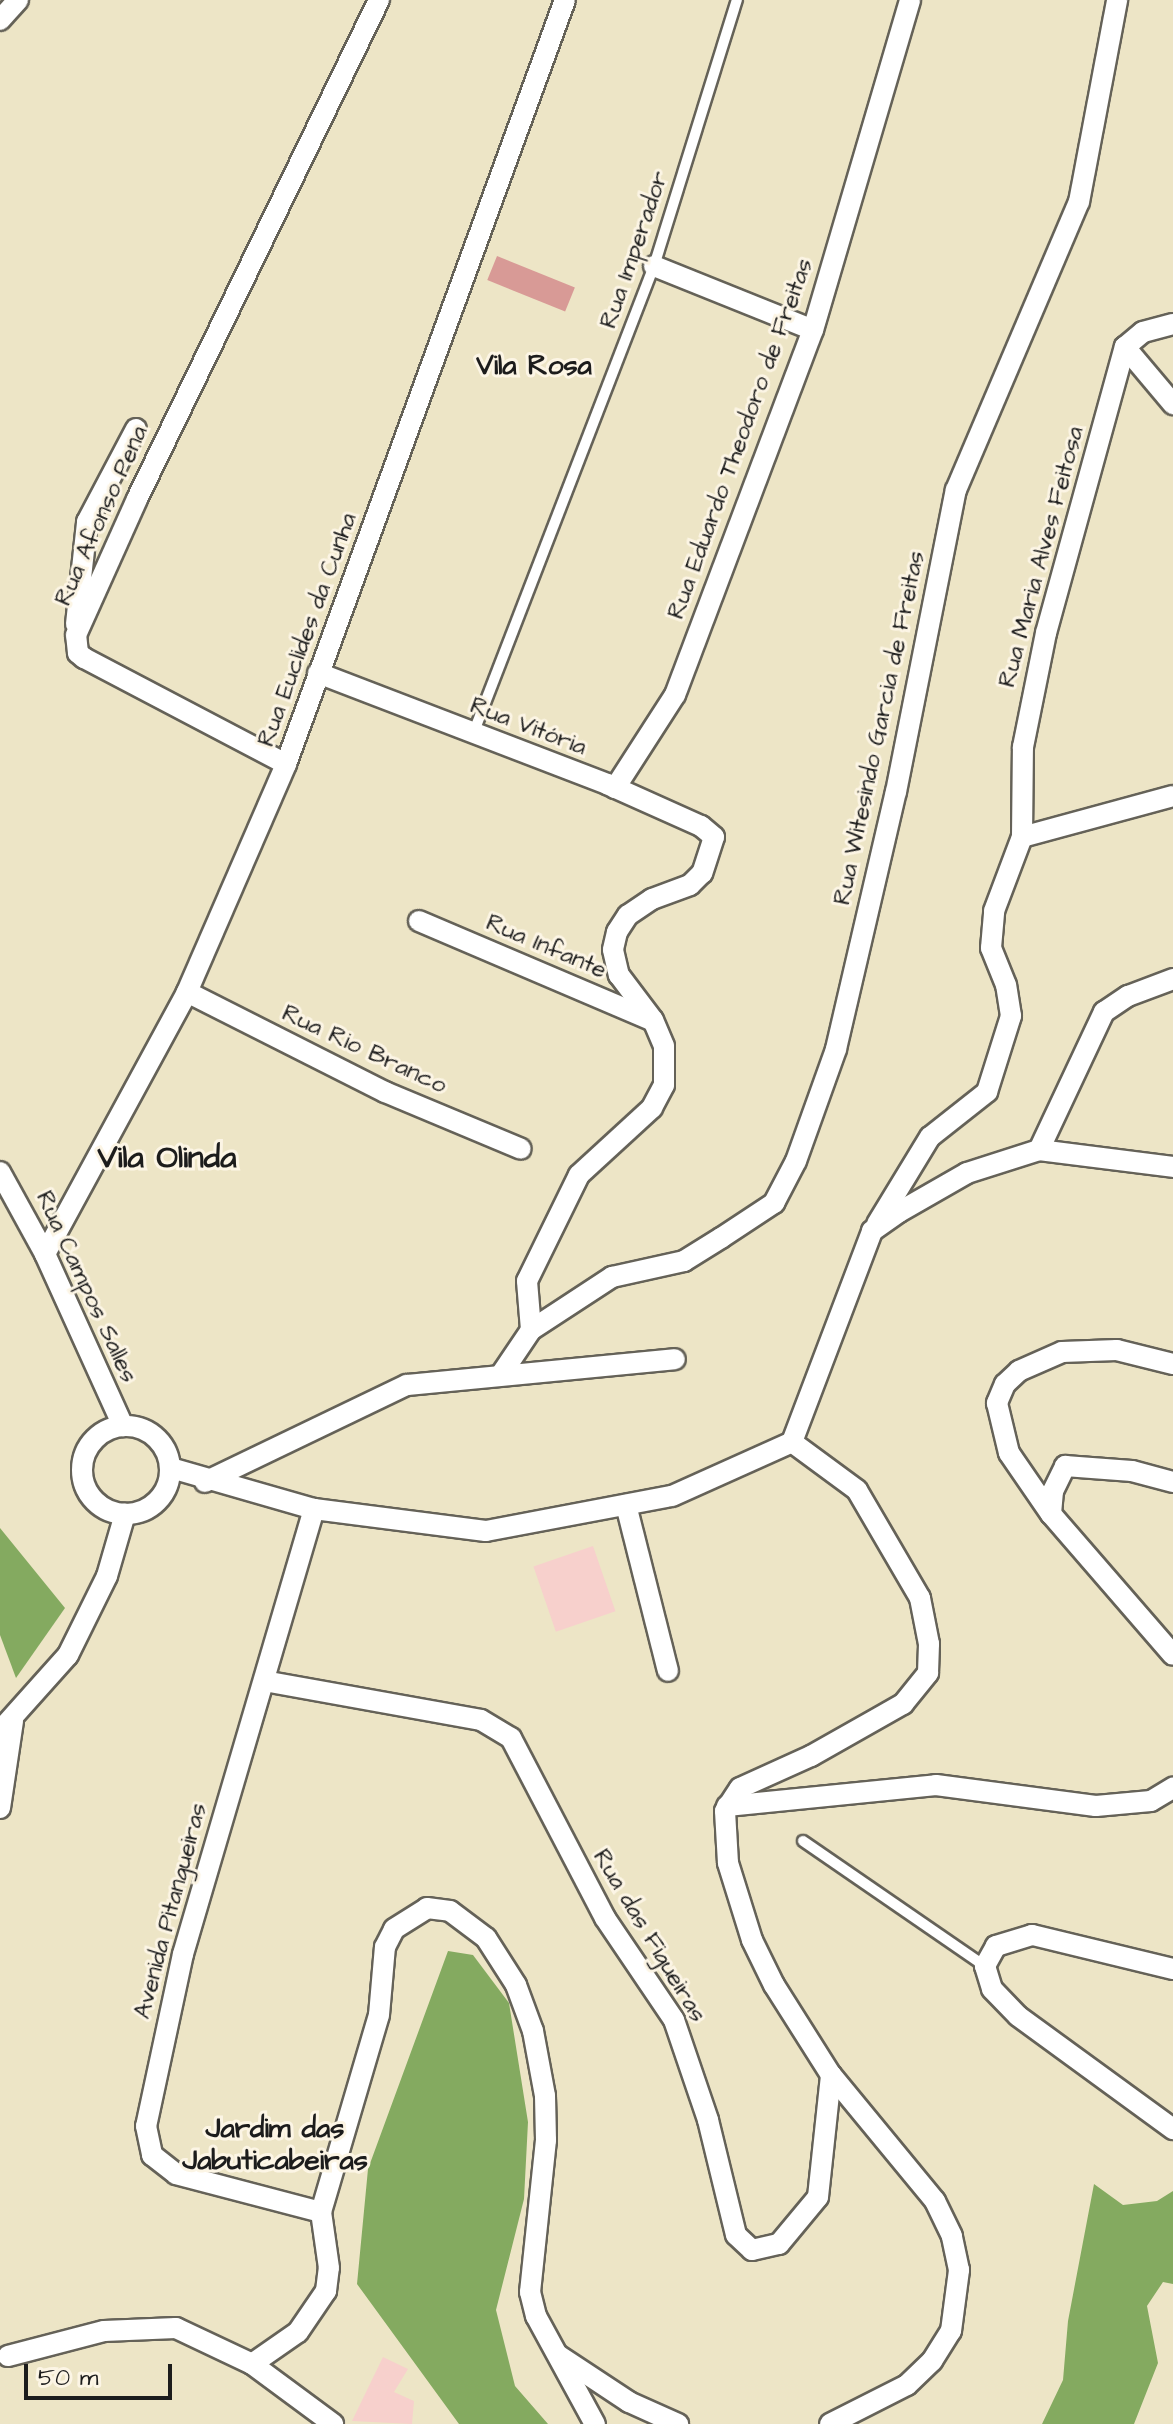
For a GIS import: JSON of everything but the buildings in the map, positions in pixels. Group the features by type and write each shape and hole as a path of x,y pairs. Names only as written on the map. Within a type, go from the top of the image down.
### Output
{"street":[{"path":"0,20 18,0"},
{"name":"Rua Afonso Pena","path":"286,764 84,658 78,653 76,635 285,189 379,0"},
{"name":"Rua Euclides da Cunha","path":"45,1254 187,992 286,764 565,0"},
{"name":"Rua Eduardo Theodoro de Freitas","path":"615,788 675,695 813,330 910,0"},
{"name":"Rua Witesindo Garcia de Freitas","path":"531,1330 612,1277 684,1261 721,1238 774,1203 796,1161 836,1049 896,792 956,490 1079,202 1117,0"},
{"path":"654,266 813,330"},
{"path":"1173,324 1143,332 1125,347 1173,404"},
{"name":"Rua Maria Alves Feitosa","path":"1022,837 1023,747 1030,697 1125,347"},
{"path":"76,635 87,522 136,429"},
{"name":"Rua Vitória","path":"318,673 615,788 714,837 702,873 690,885 652,899 628,915 617,932 613,950 619,975 653,1020"},
{"path":"171,1468 205,1482 314,1509 486,1531 672,1496 792,1442 872,1231 930,1137 987,1092 1011,1016 1006,985 991,948 994,911 1022,837 1173,796"},
{"name":"Rua Infante","path":"419,921 653,1020"},
{"path":"1039,1150 1104,1012 1128,996 1173,979"},
{"name":"Rua Rio Branco","path":"187,992 385,1092 521,1149"},
{"path":"502,1373 531,1330 527,1281 579,1175 652,1108 664,1085 664,1046 653,1020"},
{"path":"872,1231 967,1173 1039,1150 1173,1167"},
{"name":"Rua Campos Salles","path":"0,1172 45,1254 123,1426"},
{"path":"1173,1364 1094,1348 1062,1352 1019,1371 1005,1384 997,1403 1004,1438 1051,1514 1173,1655"},
{"path":"205,1482 407,1385 502,1373 675,1359"},
{"path":"123,1426 150,1433 160,1442 171,1468 163,1496 139,1512 125,1514 97,1504 83,1478 82,1463 96,1438 123,1426"},
{"path":"792,1442 857,1490 920,1598 929,1644 928,1673 903,1704 811,1756 755,1778 727,1806 724,1839 752,1940 774,1985 831,2075 935,2201 952,2236 959,2300 951,2331 907,2385 830,2424"},
{"path":"1051,1514 1053,1491 1065,1466 1132,1471 1173,1482"},
{"path":"626,1505 668,1671"},
{"name":"Avenida Pitangueiras","path":"314,1509 183,1954 147,2134 152,2155 176,2174 321,2212"},
{"path":"0,1808 6,1726 68,1655 107,1576 125,1514"},
{"name":"Rua das Figueiras","path":"264,1681 481,1720 511,1738 605,1918 674,2020 690,2058 736,2235 752,2250 779,2244 818,2197 831,2075"},
{"path":"727,1806 936,1785 1096,1806 1151,1801 1173,1788"},
{"path":"252,2364 298,2332 326,2291 329,2268 321,2212 379,2015 381,1964 394,1929 427,1908 450,1911 486,1938 516,1985 533,2031 545,2096 545,2154 530,2292 536,2316 595,2424"},
{"path":"1173,1969 1032,1935 996,1946 985,1966 992,1989 1018,2016 1173,2129"},
{"path":"8,2356 141,2326 192,2332 252,2364 333,2424"},
{"path":"558,2355 629,2402 678,2424"}],"lane":[{"name":"Rua Imperador","path":"473,734 654,266 737,0"},
{"path":"803,1841 985,1966"}],"shaded area":[{"path":"593,1546 615,1611 556,1632 533,1567"},
{"path":"383,2357 408,2369 394,2392 414,2401 412,2424 352,2421"}],"green space":[{"path":"0,1528 65,1608 16,1678 0,1635"},
{"path":"448,1951 473,1955 509,2003 528,2122 524,2199 496,2310 515,2386 548,2424 459,2424 357,2284 368,2169"},
{"path":"1094,2184 1123,2205 1157,2201 1173,2191 1173,2284 1163,2282 1147,2306 1158,2363 1134,2424 1042,2424 1063,2380 1068,2321"}],"district":[{"name":"Vila Rosa","path":"534,366"},
{"name":"Vila Olinda","path":"167,1158"},
{"name":"Jardim das Jabuticabeiras","path":"275,2145"}]}
